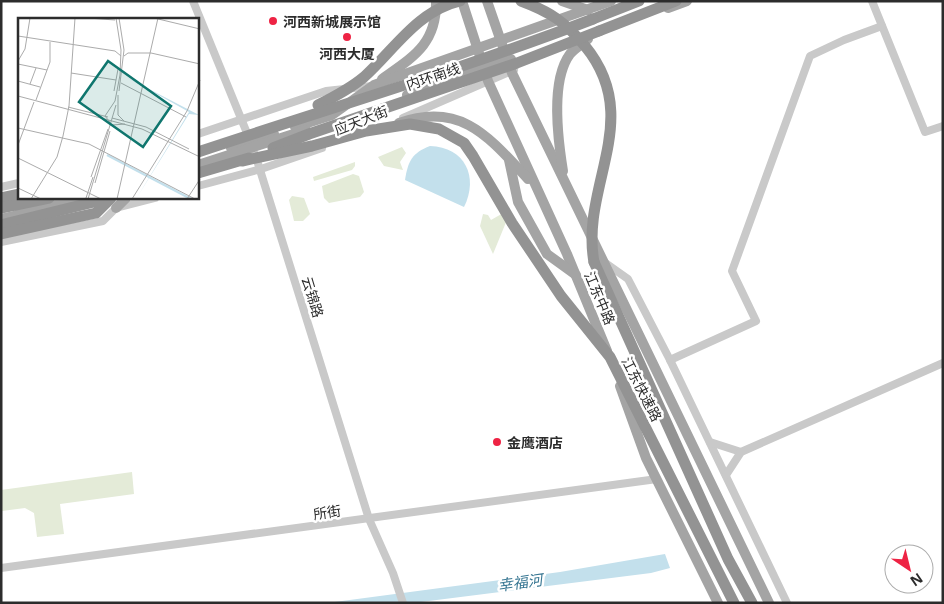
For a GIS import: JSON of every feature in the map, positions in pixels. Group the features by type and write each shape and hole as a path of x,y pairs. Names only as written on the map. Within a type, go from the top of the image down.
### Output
{"highway":[{"path":"259,131 334,97 363,77 412,28 430,14 461,1"},
{"name":"江东快速路","path":"522,1 545,10 564,22 594,58 608,88 611,104 610,130 600,190 592,216 590,245 728,559 752,603"},
{"name":"内环南线","path":"199,152 335,106 443,74 639,1"},
{"name":"内环南线","path":"199,173 242,161 309,134 517,63 676,1"},
{"name":"江东快速路","path":"242,161 366,131 410,124 439,129 464,143 500,204 561,296 610,358 734,603"},
{"path":"1,198 18,194"},
{"path":"1,208 44,199"},
{"path":"1,234 96,213 112,201"},
{"path":"1,225 112,201"}],"main road":[{"path":"374,85 409,60 424,44 435,27 436,1"},
{"name":"江东中路","path":"461,1 488,82 603,339 646,458 718,603"},
{"name":"江东中路","path":"488,1 500,42 512,73 564,180 599,262 769,603"},
{"path":"562,1 588,10"},
{"name":"应天大街","path":"199,165 332,115 374,85 500,42 611,1"},
{"name":"应天大街","path":"199,159 252,145 507,60 524,57 592,36 687,1"},
{"path":"564,180 559,145 558,94 562,72 570,54 592,36"},
{"path":"370,133 417,116 444,116 465,122 509,159 534,185"},
{"path":"199,169 252,145"},
{"path":"509,159 518,202 547,254 576,275"},
{"path":"1,215 68,199"},
{"path":"1,219 84,199"}],"street":[{"name":"云锦路","path":"193,1 261,169 369,519 393,573 403,603"},
{"path":"872,1 924,132 943,126"},
{"path":"670,360 756,321 732,271 810,56 844,40 882,26"},
{"path":"512,73 524,57"},
{"name":"应天大街","path":"199,186 261,169 370,133 512,73"},
{"name":"应天大街","path":"199,134 326,91 374,85"},
{"path":"1,187 18,183"},
{"path":"1,242 103,221 112,201 141,199"},
{"name":"江东中路","path":"599,262 628,279 726,474 787,603"},
{"path":"726,474 741,452 943,363"},
{"path":"710,442 741,452"},
{"name":"所街","path":"1,568 657,479"}],"green space":[{"path":"402,147 406,153 400,162 403,170 384,166 378,157"},
{"path":"355,162 352,170 314,181 313,177"},
{"path":"353,174 359,176 364,192 360,197 329,203 324,198 322,186"},
{"path":"292,196 304,198 310,214 303,221 294,221 289,200"},
{"path":"505,212 509,215 493,254 480,226 483,214 488,215 491,220"},
{"path":"132,472 134,494 60,504 64,534 37,537 34,513 25,508 2,511 1,490"}],"water":[{"path":"430,146 452,152 466,166 470,185 464,207 405,180 412,158"},
{"name":"幸福河","path":"665,554 670,568 651,573 413,603 327,603 560,572"}],"place":[{"name":"河西新城展示馆","path":"273,21"},
{"name":"河西大厦","path":"347,37"},
{"name":"金鹰酒店","path":"497,442"}]}
